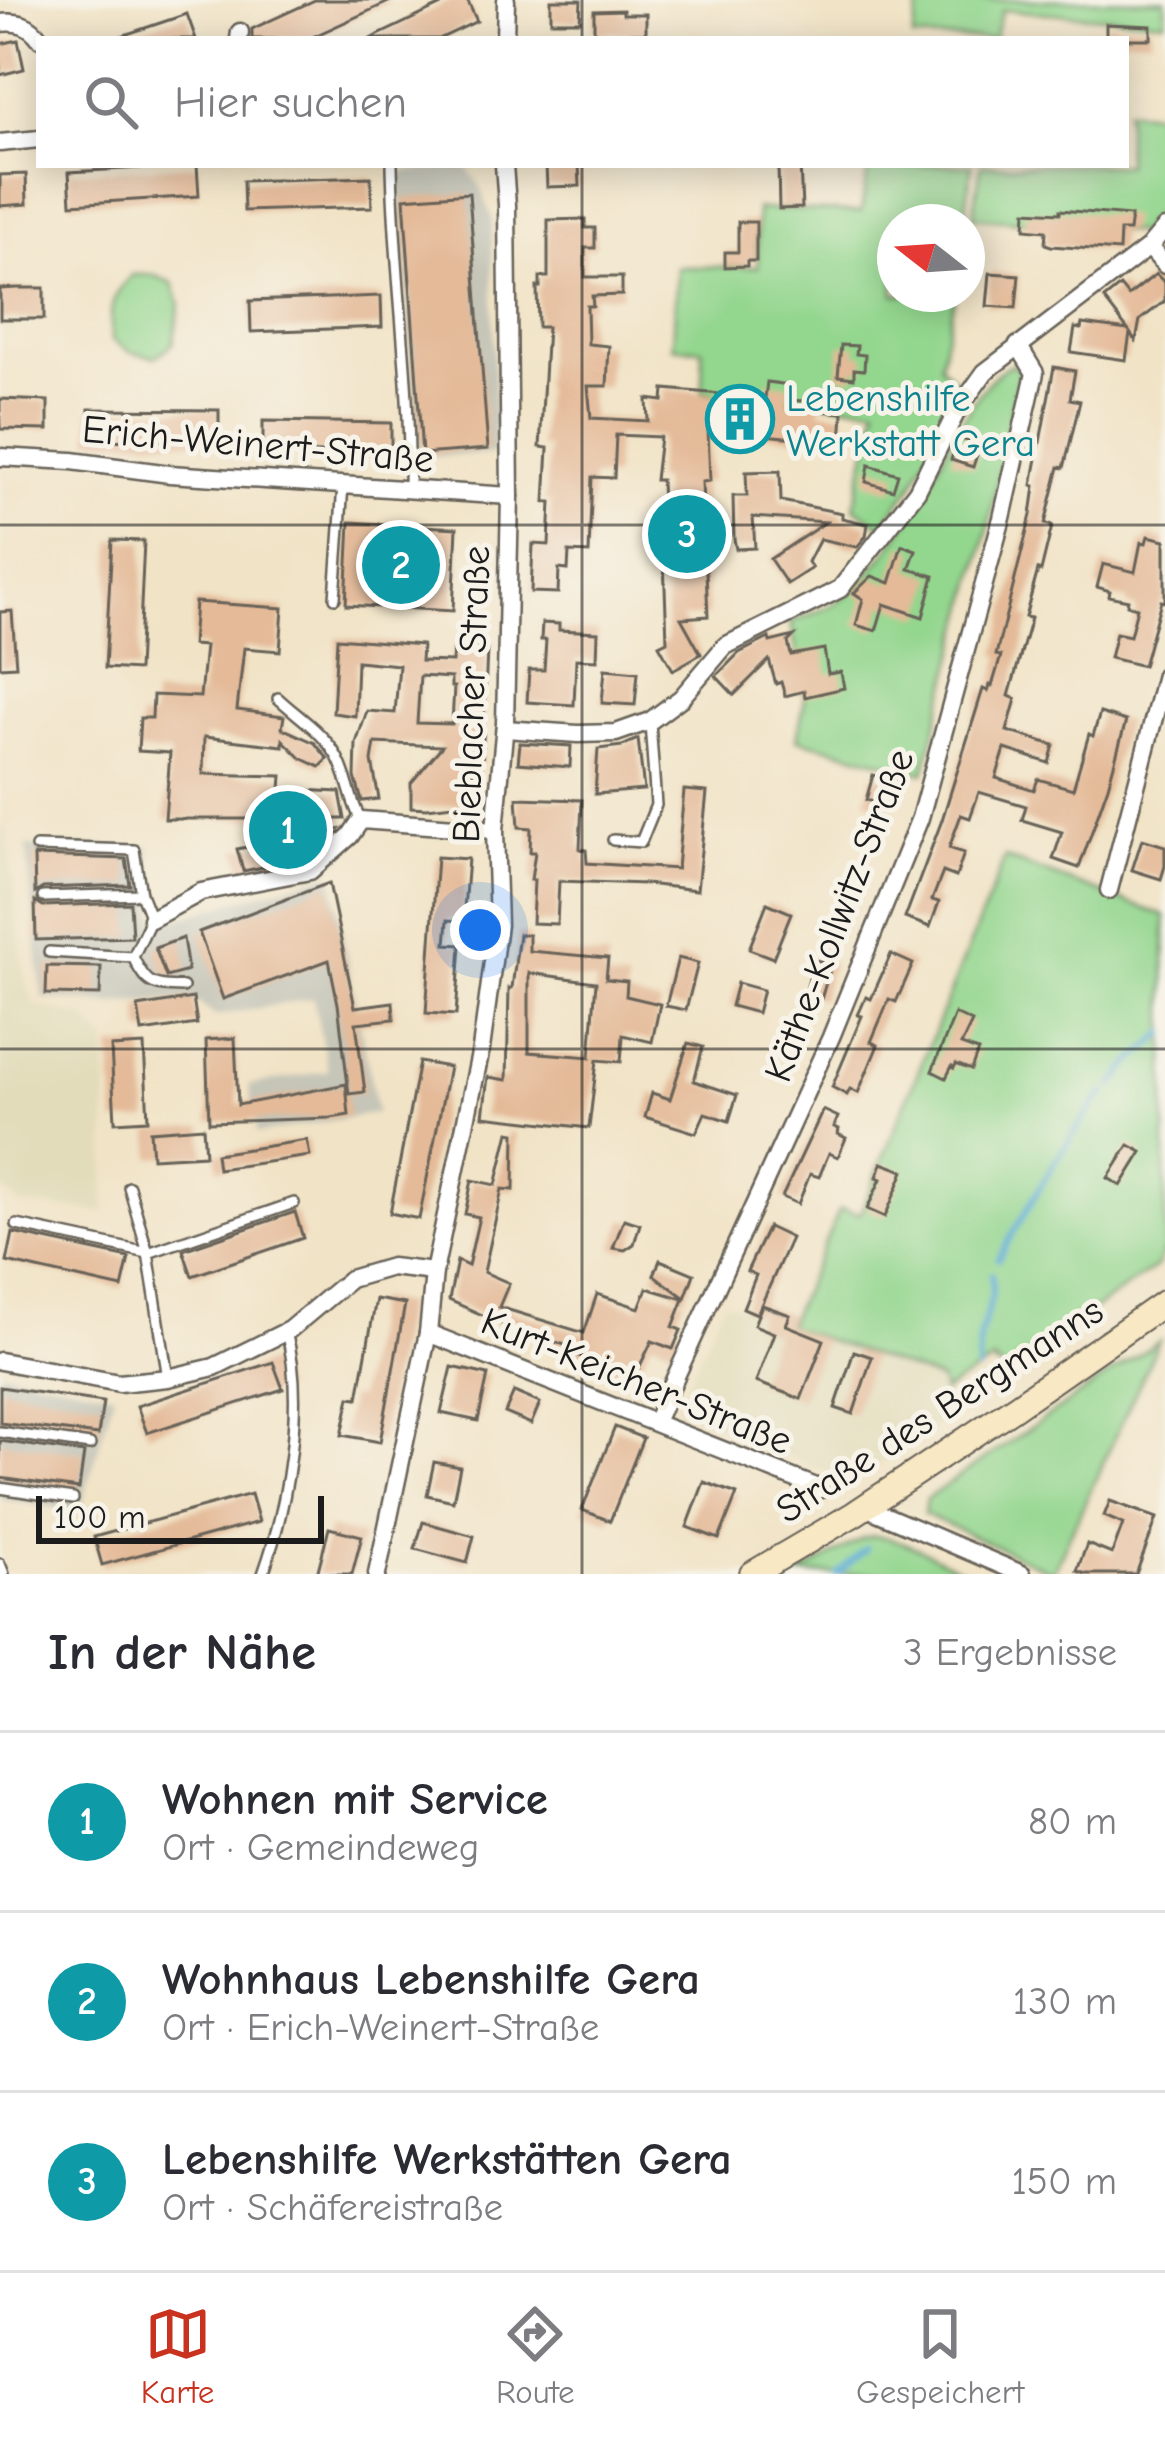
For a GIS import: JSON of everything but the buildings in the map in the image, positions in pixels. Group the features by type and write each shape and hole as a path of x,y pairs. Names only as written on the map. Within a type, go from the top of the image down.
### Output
{"main road":[{"name":"Straße des Bergmanns","path":"752,1574 865,1507 1165,1302"}],"street":[{"path":"505,36 506,0"},
{"path":"0,22 26,26 37,36"},
{"path":"0,143 36,140"},
{"name":"Bieblacher Straße","path":"377,1574 428,1333 434,1272 484,1028 498,925 495,830 505,729 510,496 504,168"},
{"path":"505,729 616,733 650,721 681,698 725,646 840,590 917,491 957,411 986,372 1149,247 1165,228"},
{"path":"1149,247 1165,265"},
{"name":"Käthe-Kollwitz-Straße","path":"655,1422 831,1037 920,818 1002,518 1035,373 1018,345"},
{"name":"Erich-Weinert-Straße","path":"0,457 170,474 510,496"},
{"path":"1108,890 1165,675"},
{"path":"151,919 200,892 310,871 361,820 495,830"},
{"path":"0,1361 119,1383 168,1378 214,1367 286,1331 350,1279 392,1268 434,1272"},
{"name":"Kurt-Keicher-Straße","path":"428,1333 821,1489"},
{"path":"865,1507 1014,1572"}],"lane":[{"path":"392,168 409,490"},
{"path":"335,598 343,485"},
{"path":"278,698 337,756 350,801 361,820"},
{"path":"613,840 641,842 656,806 650,721"},
{"path":"36,847 134,850 151,919 133,957 143,979 156,986 183,987"},
{"path":"43,897 142,894"},
{"path":"49,952 133,957"},
{"path":"129,1187 148,1253 168,1378"},
{"path":"16,1225 148,1253 294,1203"},
{"path":"263,1574 290,1459 296,1395 286,1331"},
{"path":"0,1432 90,1445"},
{"path":"0,1488 73,1499"},
{"path":"0,1564 4,1574"}],"shaded area":[{"path":"467,168 479,184 492,218 495,454 418,457 398,172"},
{"path":"0,821 6,832 25,981 35,1005 84,1017 107,1043 105,1212 21,1205 0,1187"},
{"path":"26,846 150,846 155,925 331,873 377,1113 257,1134 249,1085 328,1071 313,998 215,1016 192,998 114,1004 42,998"},
{"path":"724,1301 941,1381 953,1412 853,1482 676,1409"},
{"path":"0,1371 114,1393 80,1512 0,1499"}],"green space":[{"path":"920,0 1165,0 1165,21 1002,10 995,36 914,36"},
{"path":"1129,110 1165,114 1165,206 1138,233 985,218 985,204 975,204 981,168 1129,168"},
{"path":"868,168 972,168 967,204 877,204 877,312 951,312 940,365 960,385 912,486 882,526 854,507 877,407 703,392 702,349 673,347 677,267 758,267 757,209 861,212"},
{"path":"132,275 152,275 173,283 180,304 173,344 155,357 130,352 112,340 113,304"},
{"path":"1012,364 1019,371 988,529 924,773 797,739 805,699 791,622 838,602 869,572 912,515 971,405"},
{"path":"1005,858 1165,916 1165,1249 1157,1266 1004,1372 994,1361 943,1392 940,1380 787,1326 840,1209 860,1214"},
{"path":"1159,1341 1053,1572 924,1514 926,1499"},
{"path":"873,1536 909,1545 970,1574 799,1574"}],"waterway":[{"path":"1114,1085 1165,1033"},
{"path":"998,1259 1056,1160 1106,1093"},
{"path":"978,1370 992,1274"},
{"path":"838,1574 866,1549"}],"place":[{"name":"Lebenshilfe Werkstatt Gera","path":"740,419"},
{"name":"Lebenshilfe Werkstätten Gera","path":"687,534"},
{"name":"Wohnhaus Lebenshilfe Gera","path":"401,565"},
{"name":"Wohnen mit Service","path":"288,830"}]}
